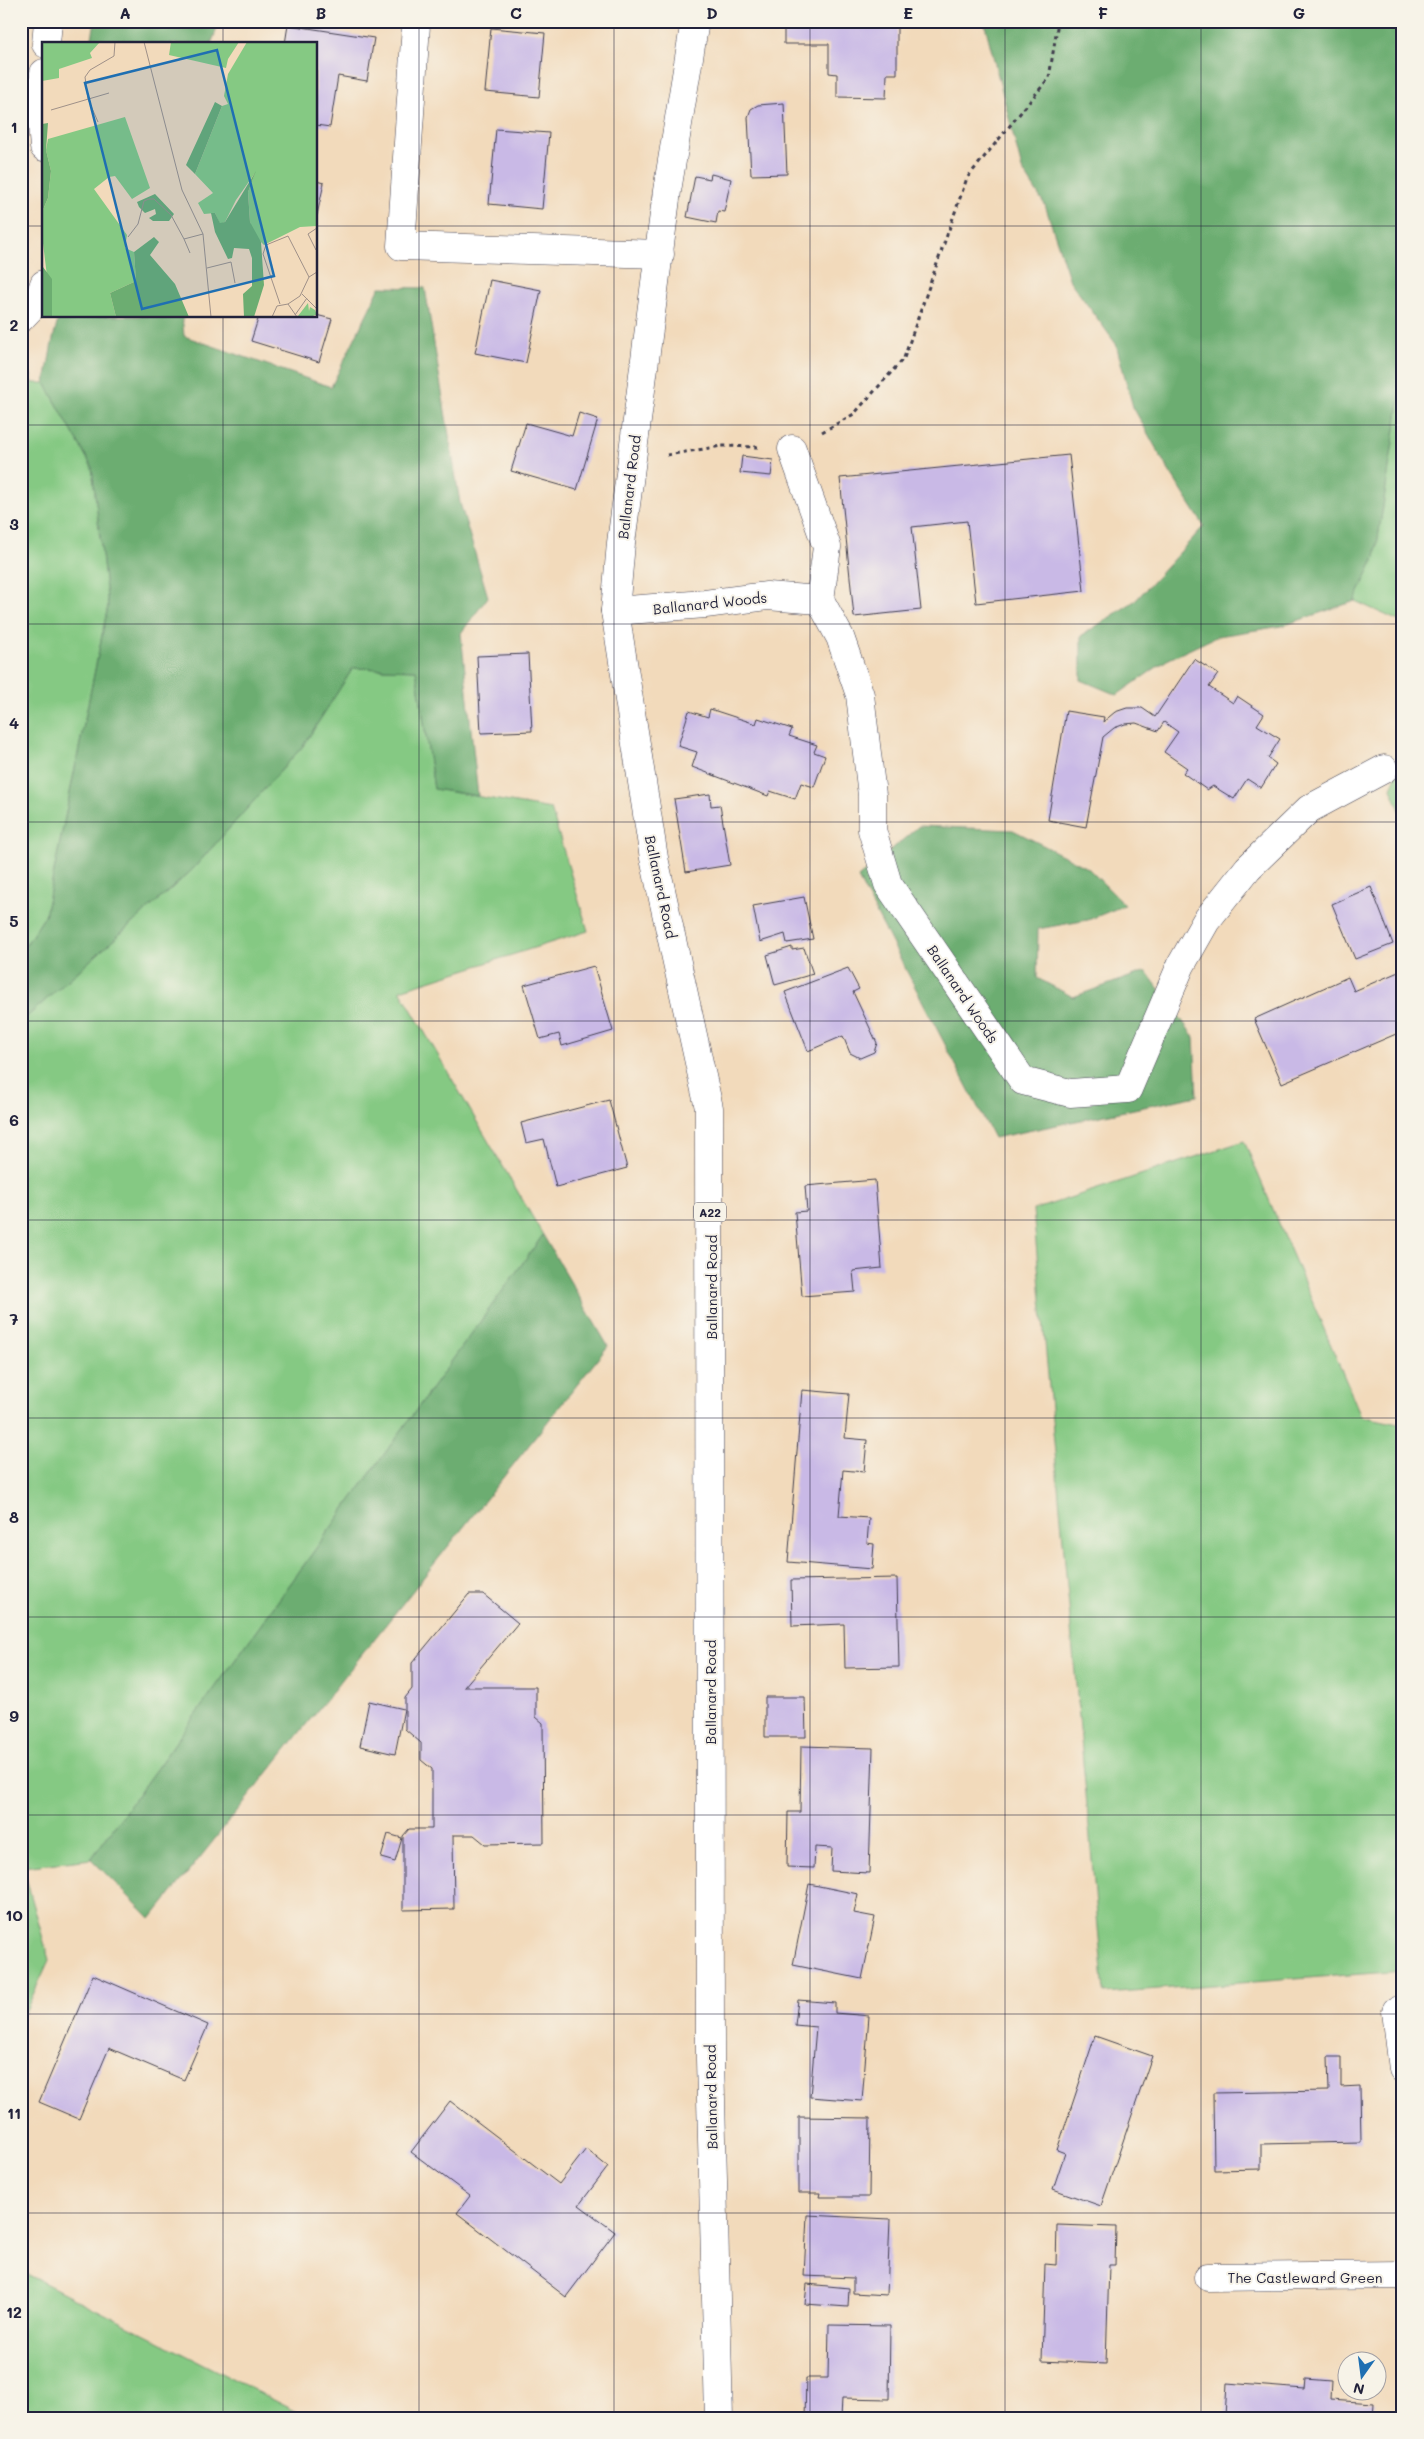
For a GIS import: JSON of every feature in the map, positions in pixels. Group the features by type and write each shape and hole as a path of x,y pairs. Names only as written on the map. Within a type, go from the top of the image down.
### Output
{"main road":[{"path":"46,42 48,21"},
{"name":"Ballanard Road","path":"695,21 667,191 632,461 615,611 654,858 709,1108 710,2059 719,2418"},
{"path":"416,25 401,246 660,254"},
{"path":"42,101 42,125"},
{"path":"21,318 39,298 42,290"},
{"path":"792,448 827,547 820,600"},
{"name":"Ballanard Woods","path":"615,611 705,604 767,596 820,600 840,637 860,695 872,794 872,830 888,884 1023,1081 1070,1093 1128,1089 1182,966 1206,921 1248,868 1309,810 1384,769"},
{"path":"1396,2011 1403,2069"},
{"name":"The Castleward Green","path":"1208,2277 1403,2275"}],"path":[{"path":"632,461 722,446 792,448 854,414 904,358 967,178 1049,78 1058,21"}],"green space":[{"path":"95,21 220,21 212,42 91,42"},
{"path":"984,21 1403,21 1403,378 1375,557 1355,601 1282,626 1218,636 1167,660 1117,695 1081,680 1081,636 1136,600 1204,526 1166,466 1133,407 1116,344 1070,281 1045,205 1022,169"},
{"path":"380,287 425,288 460,503 488,597 461,633 478,796 434,789 416,670 353,668 303,746 191,871 21,1022 21,952 45,916 108,606 92,467 45,383 58,318 182,318 184,336 331,387"},
{"path":"21,336 33,383 45,383 92,467 108,606 45,916 21,952"},
{"path":"1403,378 1403,623 1355,601 1375,557"},
{"path":"353,668 416,670 434,789 551,809 588,931 400,990 543,1235 91,1859 23,1867 49,1960 21,2021 21,1022 191,871 303,746"},
{"path":"1403,761 1403,818 1391,788"},
{"path":"919,826 1013,830 1088,868 1125,905 1088,920 1038,929 1037,978 1073,997 1146,971 1194,1037 1197,1096 994,1138 858,878"},
{"path":"1244,1141 1361,1416 1403,1425 1403,1971 1104,1993 1033,1210"},
{"path":"543,1235 608,1346 151,1919 91,1859"},
{"path":"21,2271 309,2418 21,2418"}],"building":[{"path":"784,21 897,21 897,74 887,74 886,98 837,97 837,74 829,73 829,44 784,44"},
{"path":"288,25 374,38 367,81 338,76 330,127 318,125 318,42 285,42"},
{"path":"491,28 545,33 539,97 485,92"},
{"path":"784,103 787,174 751,175 748,117 751,109 758,105"},
{"path":"496,129 549,133 542,209 489,204"},
{"path":"711,174 731,179 724,212 718,211 716,223 687,217 695,176 710,179"},
{"path":"318,182 324,183 318,210"},
{"path":"490,280 541,290 526,363 475,353"},
{"path":"318,316 332,319 319,362 251,341 258,318 318,318"},
{"path":"579,413 598,419 577,490 511,471 526,423 572,436"},
{"path":"1069,455 1084,591 976,603 967,521 912,527 921,610 854,617 840,478"},
{"path":"742,456 773,460 771,476 740,473"},
{"path":"528,654 532,731 481,733 477,656"},
{"path":"1194,659 1218,674 1209,687 1233,703 1237,696 1264,714 1257,725 1280,739 1268,758 1276,764 1261,788 1247,779 1234,799 1213,786 1207,790 1183,773 1187,768 1164,752 1178,732 1164,722 1158,731 1136,723 1125,724 1114,728 1103,737 1086,827 1048,820 1066,711 1104,717 1103,722 1115,712 1127,708 1142,708 1155,717"},
{"path":"710,709 756,724 758,718 792,729 789,736 817,745 814,752 825,756 814,787 801,783 795,799 770,791 768,796 692,767 697,752 678,746 689,711 708,717"},
{"path":"710,794 711,806 720,805 730,865 686,872 674,799"},
{"path":"1371,887 1393,944 1355,959 1332,904"},
{"path":"804,897 813,939 787,943 785,934 760,942 753,906"},
{"path":"792,947 792,950 804,948 813,974 775,985 767,955"},
{"path":"594,966 613,1031 562,1046 559,1034 540,1039 524,985"},
{"path":"848,968 859,989 853,992 877,1043 874,1052 860,1058 850,1053 843,1036 808,1051 785,992"},
{"path":"1403,970 1403,1031 1282,1083 1254,1019 1348,977 1354,991"},
{"path":"609,1100 627,1168 556,1187 544,1139 526,1143 521,1123"},
{"path":"875,1180 882,1268 853,1271 855,1292 802,1296 795,1212 807,1211 805,1186"},
{"path":"802,1390 849,1394 845,1438 867,1440 864,1472 843,1470 839,1516 869,1518 867,1543 874,1544 872,1569 788,1562"},
{"path":"897,1578 899,1667 845,1668 844,1624 792,1626 791,1580"},
{"path":"469,1594 483,1594 518,1623 464,1687 536,1687 536,1717 543,1723 544,1843 485,1844 474,1835 453,1835 454,1909 403,1910 403,1836 409,1829 432,1829 432,1769 421,1760 421,1743 405,1729 405,1698 412,1689 412,1663"},
{"path":"765,1697 805,1697 806,1737 765,1737"},
{"path":"369,1701 404,1709 395,1754 360,1746"},
{"path":"801,1746 873,1748 869,1873 831,1871 832,1848 815,1847 814,1868 787,1867 788,1812 800,1812"},
{"path":"388,1834 402,1838 395,1862 381,1858"},
{"path":"809,1884 858,1894 854,1913 875,1917 862,1979 793,1965"},
{"path":"93,1975 208,2025 184,2080 109,2048 79,2119 39,2102"},
{"path":"798,2000 835,2003 835,2013 869,2016 862,2101 810,2097 816,2027 795,2025"},
{"path":"1095,2036 1152,2056 1101,2206 1053,2189 1065,2153 1057,2150"},
{"path":"1328,2057 1341,2057 1341,2087 1360,2086 1361,2142 1261,2144 1261,2169 1214,2170 1213,2093 1329,2091"},
{"path":"450,2101 559,2184 586,2149 608,2167 579,2205 615,2232 566,2297 457,2213 470,2196 411,2152"},
{"path":"799,2117 870,2118 869,2197 819,2197 820,2193 799,2193"},
{"path":"807,2215 890,2219 887,2295 853,2293 853,2278 804,2276"},
{"path":"1057,2225 1116,2227 1115,2265 1109,2265 1106,2364 1042,2361 1045,2264 1056,2265"},
{"path":"807,2284 849,2288 848,2307 805,2304"},
{"path":"829,2325 890,2326 889,2399 842,2398 841,2418 805,2418 806,2378 828,2378"},
{"path":"1305,2379 1331,2381 1330,2400 1336,2400 1336,2402 1374,2403 1373,2418 1225,2418 1227,2383 1304,2389"}]}
